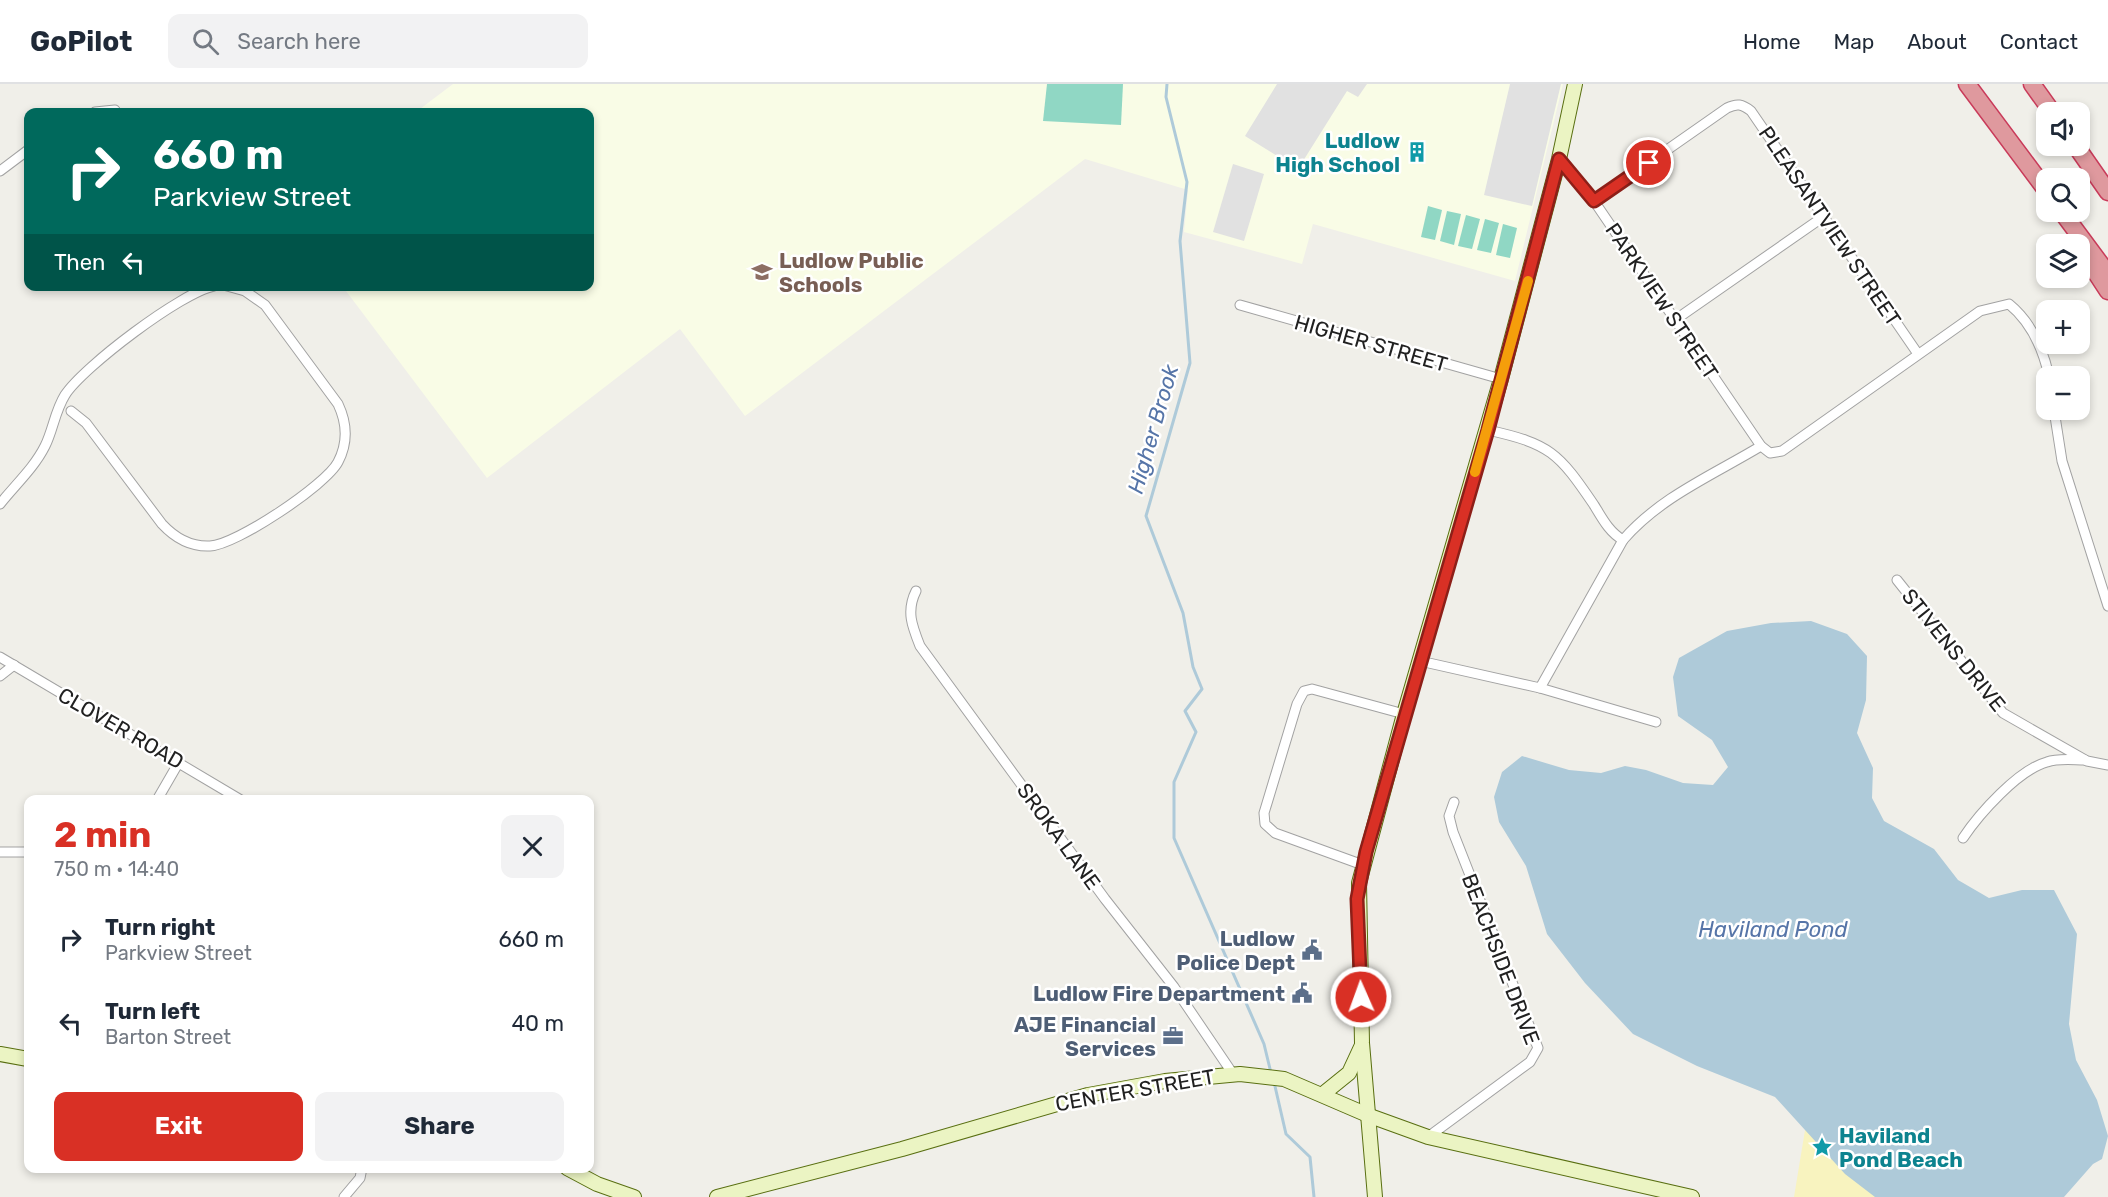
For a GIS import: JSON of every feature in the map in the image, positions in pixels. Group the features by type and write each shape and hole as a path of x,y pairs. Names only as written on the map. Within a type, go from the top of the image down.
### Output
{"highway":[{"path":"1967,84 2036,176"},
{"path":"2032,84 2045,102"},
{"path":"2012,144 2036,181"},
{"path":"2083,156 2108,192"},
{"path":"2070,222 2108,273"},
{"path":"2090,264 2108,291"}],"main road":[{"path":"1375,1197 1370,1116 1362,1043 1357,899 1363,865 1404,714 1488,430 1559,159 1575,84"},
{"path":"1323,1094 1349,1073 1362,1043"},
{"path":"0,1054 24,1058"},
{"name":"CENTER STREET","path":"717,1197 902,1149 1088,1095 1168,1081 1233,1074 1277,1077 1323,1094 1370,1116 1428,1137 1692,1197"},
{"path":"576,1173 597,1184 634,1197"}],"street":[{"name":"PLEASANTVIEW STREET","path":"1594,201 1727,108 1737,104 1751,111 1918,354"},
{"path":"0,171 24,153"},
{"name":"PARKVIEW STREET","path":"1559,159 1594,201 1761,446"},
{"path":"1675,320 1823,217"},
{"path":"0,504 36,461 45,446 64,397 77,379 186,298 202,291"},
{"path":"71,411 86,423 162,524 176,537 190,543 213,546 235,540 325,479 340,459 345,444 344,419 338,404 265,305 245,291"},
{"path":"1540,688 1623,540 1642,519 1659,506 1761,446 1770,453 1782,451 1979,312 2009,304 2018,311 2037,341 2046,366"},
{"name":"HIGHER STREET","path":"1240,305 1501,379"},
{"path":"2056,420 2062,461 2108,606"},
{"path":"1488,430 1522,437 1549,450 1562,461 1609,528 1623,540"},
{"name":"STIVENS DRIVE","path":"1897,580 2003,713 2087,760 2108,765"},
{"name":"SROKA LANE","path":"916,591 910,602 909,615 920,645 1105,899 1174,987 1233,1074"},
{"name":"CLOVER ROAD","path":"0,657 233,795"},
{"path":"1420,661 1540,688 1656,722"},
{"path":"0,676 14,665"},
{"path":"1363,865 1275,833 1265,824 1264,815 1297,704 1304,692 1312,689 1404,714"},
{"path":"1963,838 1993,802 2031,770 2046,762 2087,760"},
{"path":"160,795 179,762"},
{"name":"BEACHSIDE DRIVE","path":"1428,1137 1530,1062 1538,1048 1453,832 1449,816 1454,802"},
{"path":"0,852 24,852"},
{"path":"344,1197 360,1178 361,1173"}],"shaded area":[{"name":"Ludlow Public Schools","path":"453,84 1563,84 1515,281 1313,224 1302,264 1184,232 1188,190 1085,159 745,416 680,329 487,478 346,291 594,291 594,108 421,108"},
{"path":"1277,84 1367,84 1358,97 1347,91 1298,169 1245,136"},
{"path":"1510,84 1561,84 1532,206 1484,195"},
{"path":"1233,164 1264,174 1244,241 1213,232"}],"sand":[{"name":"Haviland Pond Beach","path":"1806,1124 2058,1197 1794,1197"}],"green space":[{"path":"1047,84 1123,84 1121,125 1043,121"},
{"path":"1428,206 1442,210 1435,240 1421,237"},
{"path":"1447,211 1461,214 1454,245 1440,241"},
{"path":"1466,215 1480,219 1472,249 1458,246"},
{"path":"1485,219 1499,223 1491,253 1477,250"},
{"path":"1503,224 1517,228 1510,258 1496,255"}],"water":[{"name":"Haviland Pond","path":"1811,621 1847,634 1867,656 1866,700 1857,733 1873,768 1872,798 1884,821 1934,849 1958,880 1989,898 2022,890 2054,890 2077,934 2069,1024 2076,1060 2097,1100 2108,1136 2102,1159 2093,1164 2064,1197 1875,1197 1845,1174 1775,1097 1697,1066 1633,1034 1585,983 1547,934 1526,866 1499,822 1494,797 1502,772 1522,756 1569,770 1601,773 1625,766 1646,770 1683,783 1713,785 1728,767 1712,740 1678,716 1673,677 1679,658 1727,631 1771,623"}],"waterway":[{"name":"Higher Brook","path":"1167,84 1166,97 1187,182 1180,241 1190,363 1146,516 1183,613 1193,667 1202,689 1185,711 1196,732 1174,782 1174,838 1264,1044 1271,1073"},
{"name":"Higher Brook","path":"1274,1082 1286,1134 1310,1157 1314,1197"}],"slow traffic":[{"path":"1475,472 1528,281"}],"place":[{"name":"Ludlow High School","path":"1417,152"},
{"name":"Ludlow Public Schools","path":"762,272"},
{"name":"Ludlow Police Dept","path":"1312,950"},
{"name":"Ludlow Fire Department","path":"1302,993"},
{"name":"AJE Financial Services","path":"1173,1036"},
{"name":"Haviland Pond Beach","path":"1822,1147"}],"route":[{"path":"1361,997 1357,899 1366,852 1404,714 1488,430 1559,159 1594,201 1649,163"}]}
